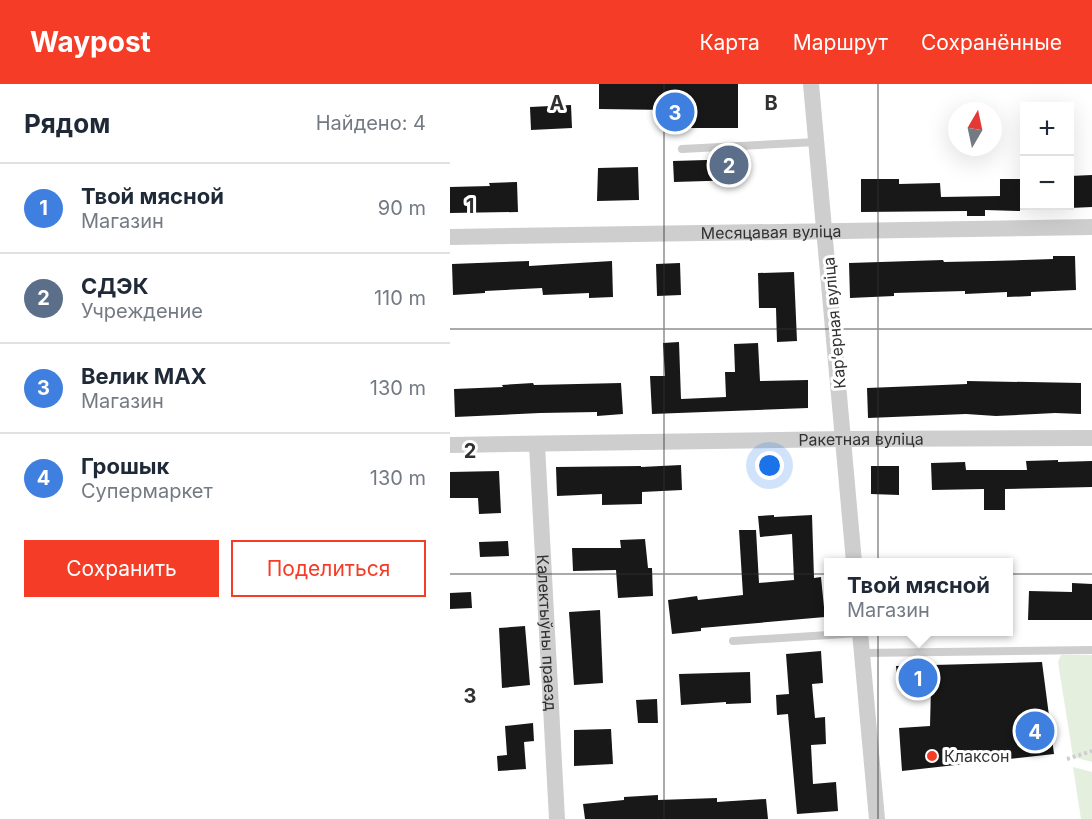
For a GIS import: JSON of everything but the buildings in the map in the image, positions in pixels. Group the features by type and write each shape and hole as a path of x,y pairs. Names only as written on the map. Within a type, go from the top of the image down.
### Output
{"street":[{"name":"Карʼерная вуліца","path":"811,84 826,230 854,558"},
{"name":"Месяцавая вуліца","path":"450,237 1092,226"},
{"name":"Ракетная вуліца","path":"450,446 844,439 1092,438"},
{"name":"Калектыўны праезд","path":"537,445 557,819"},
{"path":"860,636 877,819"}],"lane":[{"path":"682,149 817,142"},
{"path":"733,641 824,635"},
{"path":"862,653 1092,650"}],"path":[{"path":"1067,759 1092,752"}],"green space":[{"path":"1061,655 1092,655 1092,762 1073,757 1058,662"},
{"path":"1073,767 1092,772 1092,819 1081,819"}],"place":[{"name":"Велик МАХ","path":"675,112"},
{"name":"СДЭК","path":"729,165"},
{"name":"Твой мясной","path":"918,678"},
{"name":"Грошык","path":"1035,731"},
{"name":"Клаксон","path":"932,756"}]}
